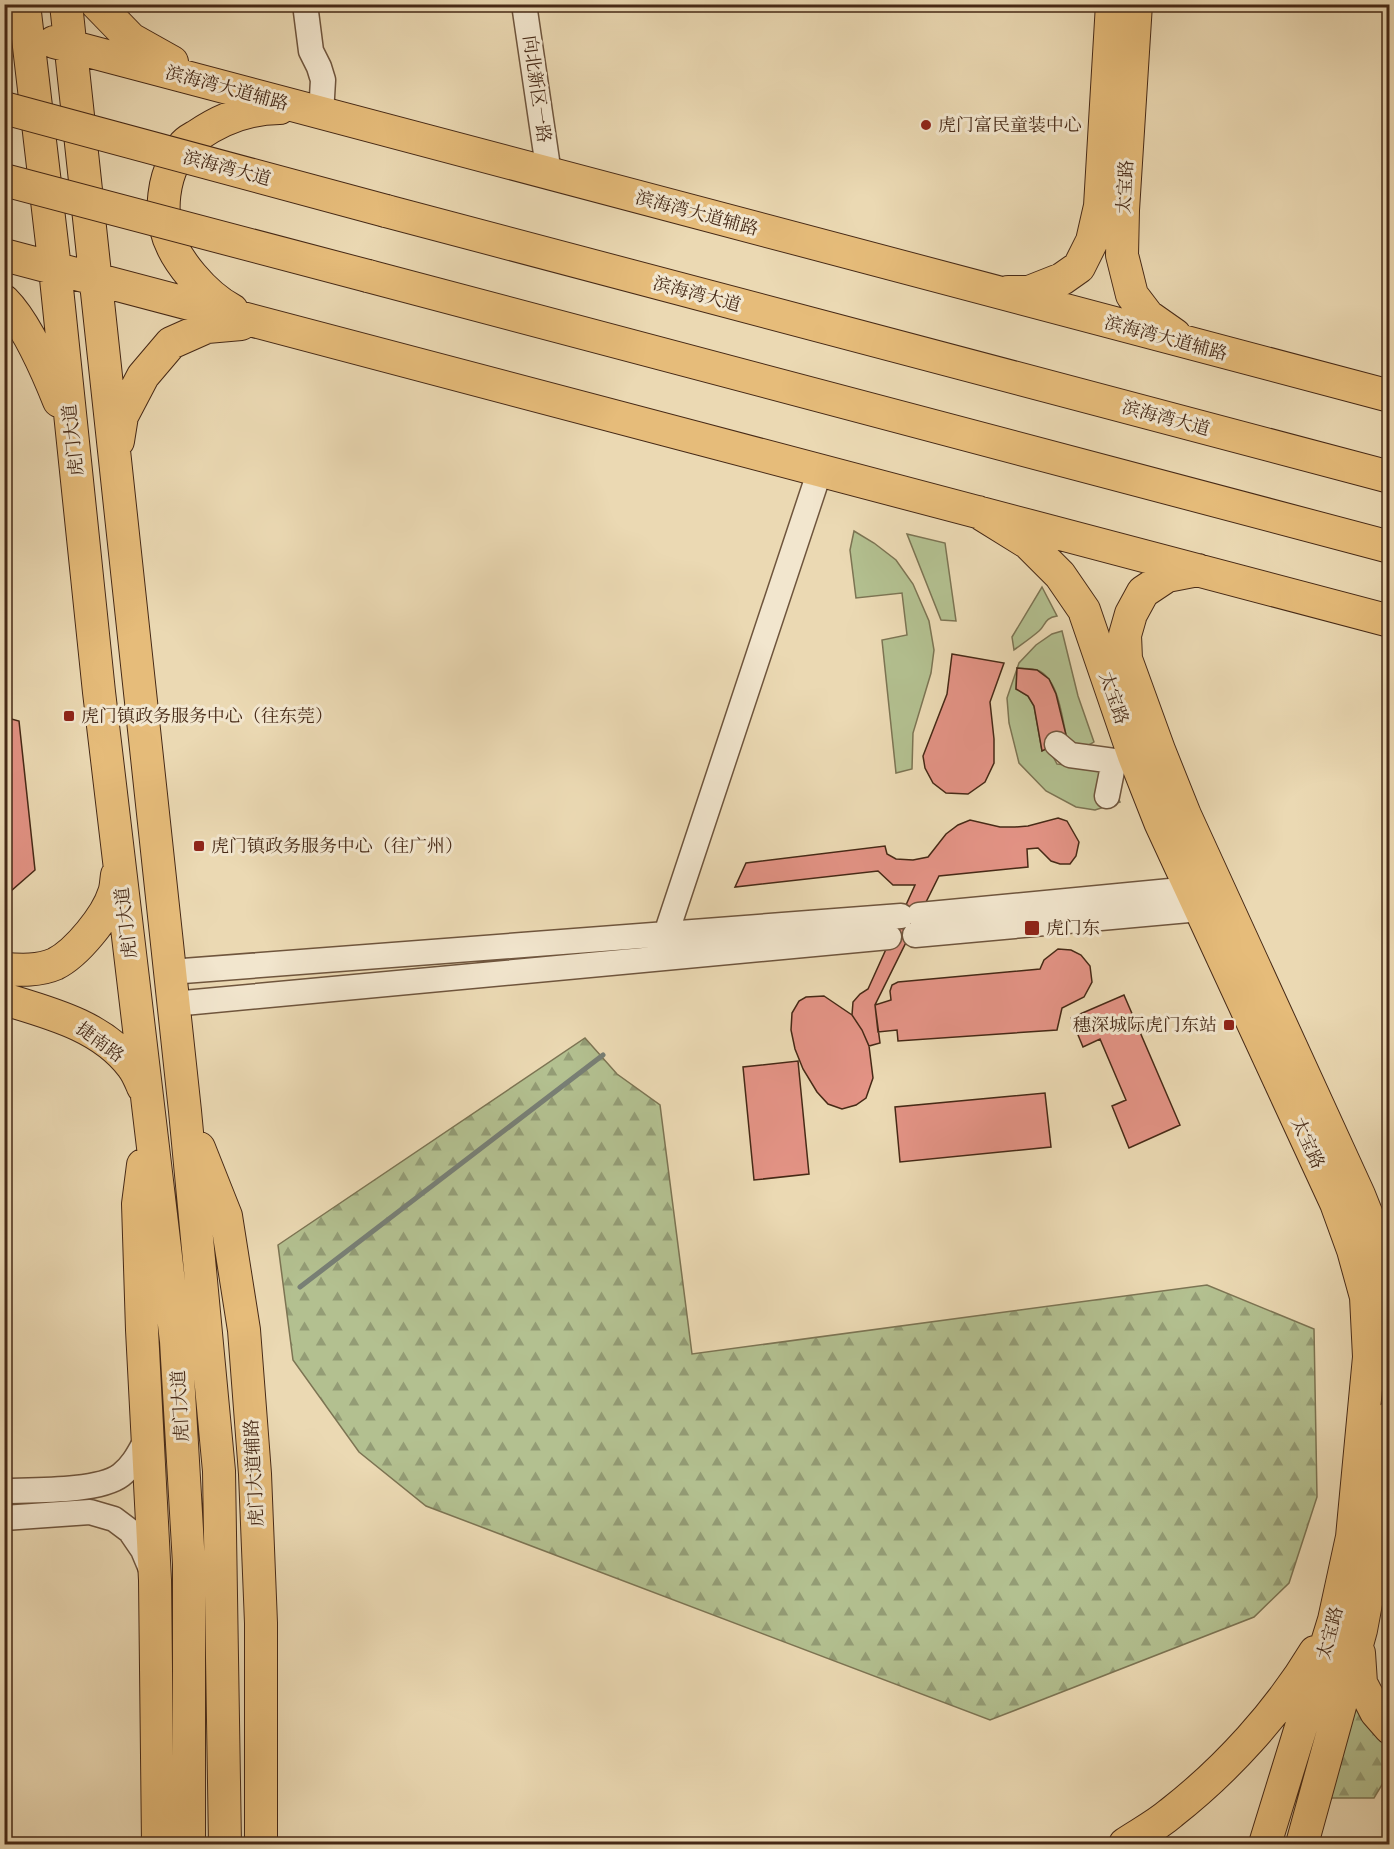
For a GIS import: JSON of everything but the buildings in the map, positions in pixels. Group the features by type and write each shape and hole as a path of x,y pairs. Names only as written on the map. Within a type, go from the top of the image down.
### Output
{"main road":[{"name":"虎门大道","path":"66,4 174,1004 219,1471 225,1845"},
{"path":"97,4 131,39 182,68 236,91"},
{"name":"太宝路","path":"992,292 1029,292 1062,279 1079,267 1092,241 1100,206 1112,4"},
{"name":"太宝路","path":"1136,4 1122,255 1132,295 1148,316 1186,343"},
{"name":"虎门大道","path":"19,22 55,269 119,865 176,1341 189,1564 189,1845"},
{"name":"滨海湾大道辅路","path":"19,22 70,46 1389,396"},
{"name":"滨海湾大道","path":"4,108 1389,477"},
{"path":"254,322 220,304 200,285 178,257 166,230 164,202 168,174 183,145 230,117 262,108 311,111"},
{"path":"4,180 1389,547"},
{"path":"1092,241 1094,266 1102,271 1112,270 1119,264 1122,255"},
{"path":"4,255 1389,621"},
{"path":"4,301 13,310 47,370 73,439"},
{"path":"115,459 122,416 143,376 171,342 207,327 254,322"},
{"name":"太宝路","path":"978,512 1028,543 1060,575 1084,610 1134,756 1160,822 1335,1203 1353,1250 1365,1297 1369,1357 1352,1537 1348,1625 1302,1845"},
{"name":"太宝路","path":"1198,570 1167,576 1143,592 1131,614 1125,635 1126,659 1185,815 1359,1195 1379,1245 1389,1284"},
{"path":"4,969 28,971 55,964 80,945 101,919 114,894 119,865"},
{"name":"捷南路","path":"4,999 80,1024 112,1046 132,1066 148,1103"},
{"path":"148,1103 138,1204 155,1580 158,1845"},
{"name":"虎门大道辅路","path":"185,1111 226,1216 244,1330 255,1474 261,1623 261,1845"},
{"name":"太宝路","path":"1265,1845 1378,1539 1389,1418"},
{"path":"1125,1845 1170,1814 1221,1771 1303,1673 1348,1625 1359,1656 1361,1683 1376,1712 1389,1728"}],"street":[{"path":"305,4 311,51 323,80 311,111"},
{"name":"向北新区一路","path":"524,4 549,174"},
{"path":"659,958 820,470"},
{"path":"1057,744 1070,754 1114,761 1107,796"},
{"path":"174,1004 659,958 906,926 1195,899"},
{"path":"170,972 667,934 906,926"},
{"path":"4,1491 92,1486 120,1476 136,1460 148,1437"},
{"path":"4,1518 90,1512 114,1519 130,1531 143,1550 155,1580"}],"green space":[{"path":"854,531 896,560 913,584 929,621 934,650 931,673 913,733 912,769 896,773 882,640 907,635 902,593 856,598 850,550"},
{"path":"907,534 945,543 956,621 941,620"},
{"path":"1042,587 1057,616 1047,620 1039,631 1014,650 1012,637"},
{"path":"1062,631 1078,696 1094,742 1080,745 1067,739 1058,700 1050,681 1037,670 1017,668 1036,645 1052,634"},
{"path":"1017,669 1016,689 1028,696 1034,706 1042,751 1048,747 1057,764 1105,769 1120,802 1095,810 1076,807 1046,791 1019,763 1009,723 1007,698"},
{"path":"585,1038 617,1074 660,1105 692,1354 1207,1285 1314,1329 1317,1497 1289,1583 1254,1617 990,1720 426,1506 359,1452 293,1360 278,1245"},
{"path":"1358,1702 1369,1724 1389,1749 1389,1773 1374,1798 1328,1798"}],"waterway":[{"path":"300,1287 603,1055"}],"place":[{"name":"虎门富民童装中心","path":"926,125"},
{"name":"虎门镇政务服务中心（往东莞）","path":"69,716"},
{"name":"虎门镇政务服务中心（往广州）","path":"199,846"},
{"name":"虎门东","path":"1032,928"},
{"name":"穗深城际虎门东站","path":"1229,1025"}]}
